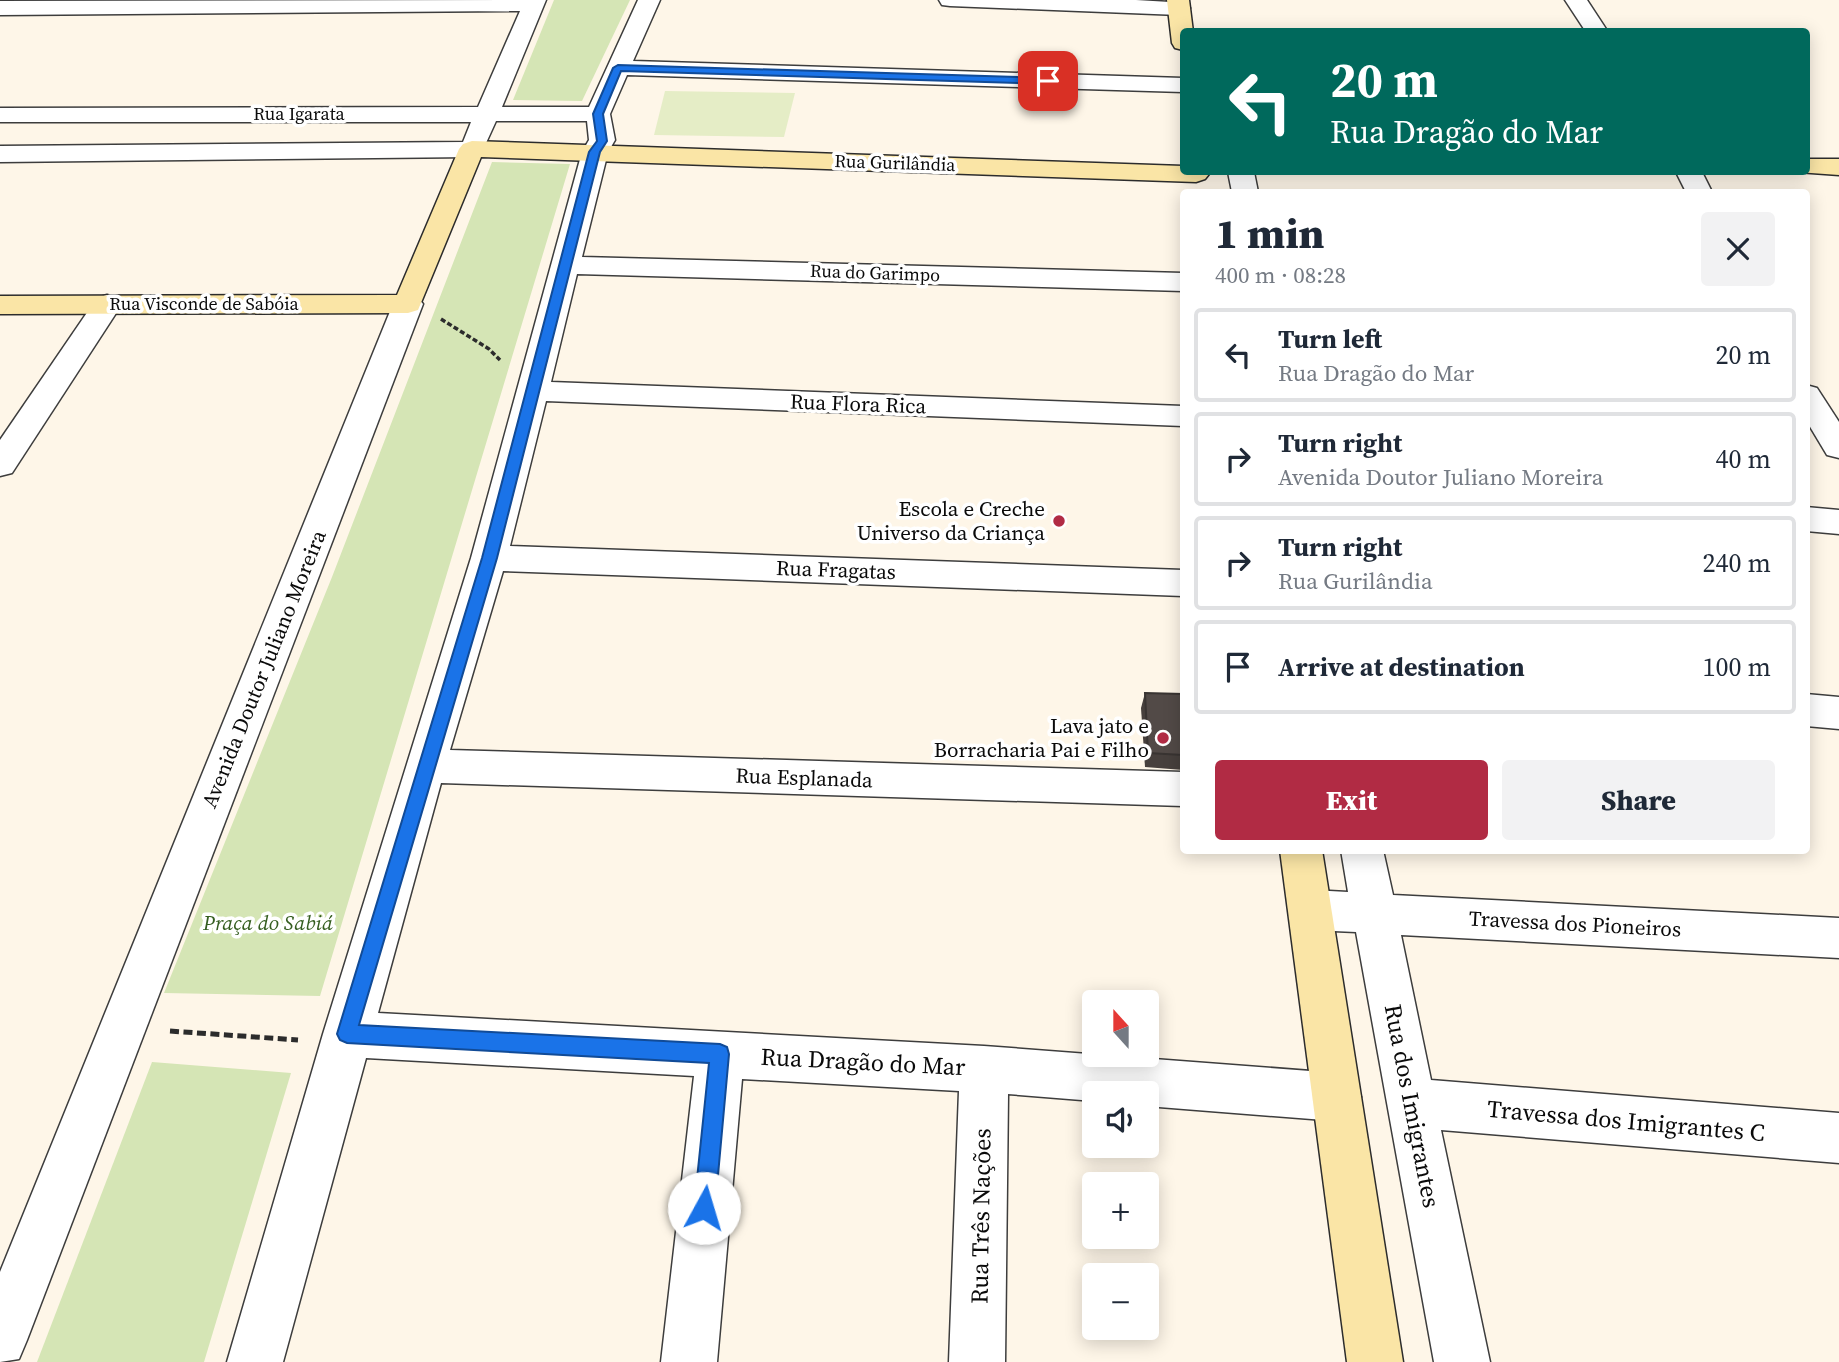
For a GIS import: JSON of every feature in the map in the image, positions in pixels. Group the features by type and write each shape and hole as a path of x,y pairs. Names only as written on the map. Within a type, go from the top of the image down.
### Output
{"street":[{"path":"254,1362 425,766 489,558 567,265 596,133 618,68 649,0"},
{"path":"950,0 1179,4 1181,28"},
{"path":"1576,0 1594,28"},
{"path":"0,8 533,2"},
{"name":"Avenida Doutor Juliano Moreira","path":"0,1340 408,304 533,2"},
{"path":"618,68 1180,85"},
{"name":"Rua Igarata","path":"0,116 486,113 596,133"},
{"name":"Rua Igarata","path":"0,154 472,149 596,133"},
{"name":"Rua Gurilândia","path":"596,133 1197,179"},
{"path":"1810,166 1839,167"},
{"name":"Rua do Garimpo","path":"567,265 1180,282"},
{"path":"0,465 107,304"},
{"name":"Rua Visconde de Sabóia","path":"0,305 408,304"},
{"name":"Rua Flora Rica","path":"534,391 1180,416"},
{"path":"1810,402 1839,447"},
{"path":"1810,519 1839,522"},
{"name":"Rua Fragatas","path":"489,558 1180,583"},
{"path":"1810,710 1839,713"},
{"name":"Rua Esplanada","path":"425,766 1180,789"},
{"path":"1302,854 1375,1362"},
{"name":"Rua dos Imigrantes","path":"1363,854 1462,1362"},
{"name":"Travessa dos Pioneiros","path":"1311,909 1839,938"},
{"name":"Rua Dragão do Mar","path":"347,1034 984,1069 1337,1097"},
{"path":"689,1362 720,1054"},
{"name":"Rua Três Nações","path":"977,1362 984,1069"},
{"name":"Travessa dos Imigrantes C","path":"1412,1103 1839,1138"}],"path":[{"path":"120,1032 143,1029 325,1042 347,1034"}],"green space":[{"path":"554,0 630,0 582,101 513,100"},
{"path":"665,91 795,93 784,137 654,135"},
{"name":"Praça do Sabiá","path":"492,162 570,164 320,996 164,993 332,577"},
{"path":"152,1062 291,1073 204,1362 37,1362"}],"building":[{"name":"Lava jato e Borracharia Pai e Filho","path":"1145,693 1180,694 1180,755 1148,753"}],"place":[{"name":"Escola e Creche Universo da Criança","path":"1059,521"},
{"name":"Lava jato e Borracharia Pai e Filho","path":"1163,738"}],"route":[{"path":"704,1208 720,1054 347,1034 489,558 567,265 594,152 602,141 598,114 618,68 1048,81"}]}
